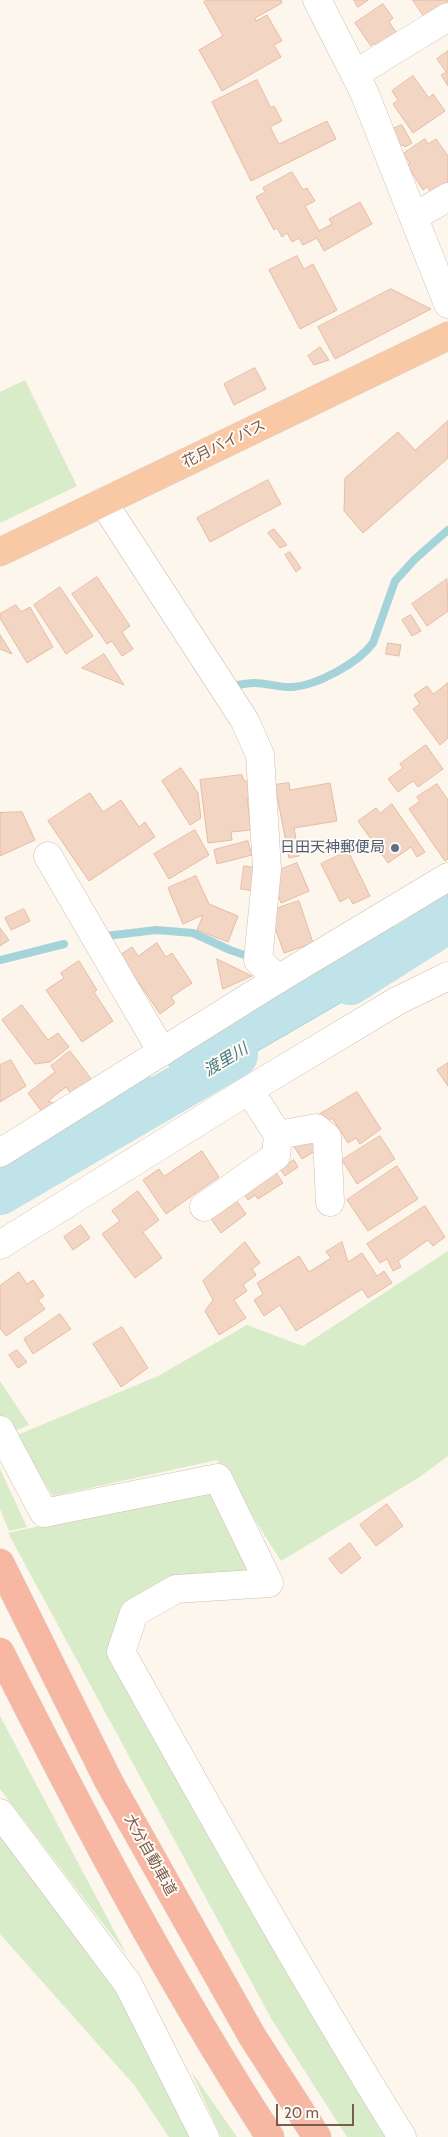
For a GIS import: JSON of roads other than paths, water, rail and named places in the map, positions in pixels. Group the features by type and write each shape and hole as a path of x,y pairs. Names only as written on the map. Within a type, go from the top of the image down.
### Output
{"highway":[{"name":"花月バイパス","path":"0,552 448,336"},
{"name":"大分自動車道","path":"0,1563 109,1782 252,2036 317,2137"},
{"path":"0,1652 85,1819 219,2058 270,2137"}],"street":[{"path":"317,0 364,92 448,304"},
{"path":"355,74 448,17"},
{"path":"414,217 448,197"},
{"path":"103,502 245,722 260,755 267,869 258,960 278,980"},
{"path":"48,856 162,1052"},
{"path":"0,1153 448,876"},
{"path":"0,1245 249,1090 397,1001 448,976"},
{"path":"204,1206 276,1156 278,1135 249,1090"},
{"path":"278,1135 316,1128 327,1137 330,1202"},
{"path":"0,1430 44,1513 218,1478 269,1583 176,1589 134,1613 120,1652 330,2022 402,2137"},
{"path":"0,1813 128,1984 205,2137"}],"water":[{"path":"448,888 448,932 429,943 408,912"},
{"path":"388,920 413,961 185,1093 165,1058"},
{"path":"148,1073 168,1106 0,1206 0,1164"}],"waterway":[{"path":"228,687 255,683 288,687 303,685 337,672 358,658 373,643 395,581 415,559 448,530"},
{"name":"渡里川","path":"350,982 448,920"},
{"path":"106,936 156,930 193,933 253,958"},
{"path":"0,960 64,944"},
{"name":"渡里川","path":"0,1192 235,1055"}],"place":[{"name":"日田天神郵便局","path":"395,848"}]}
